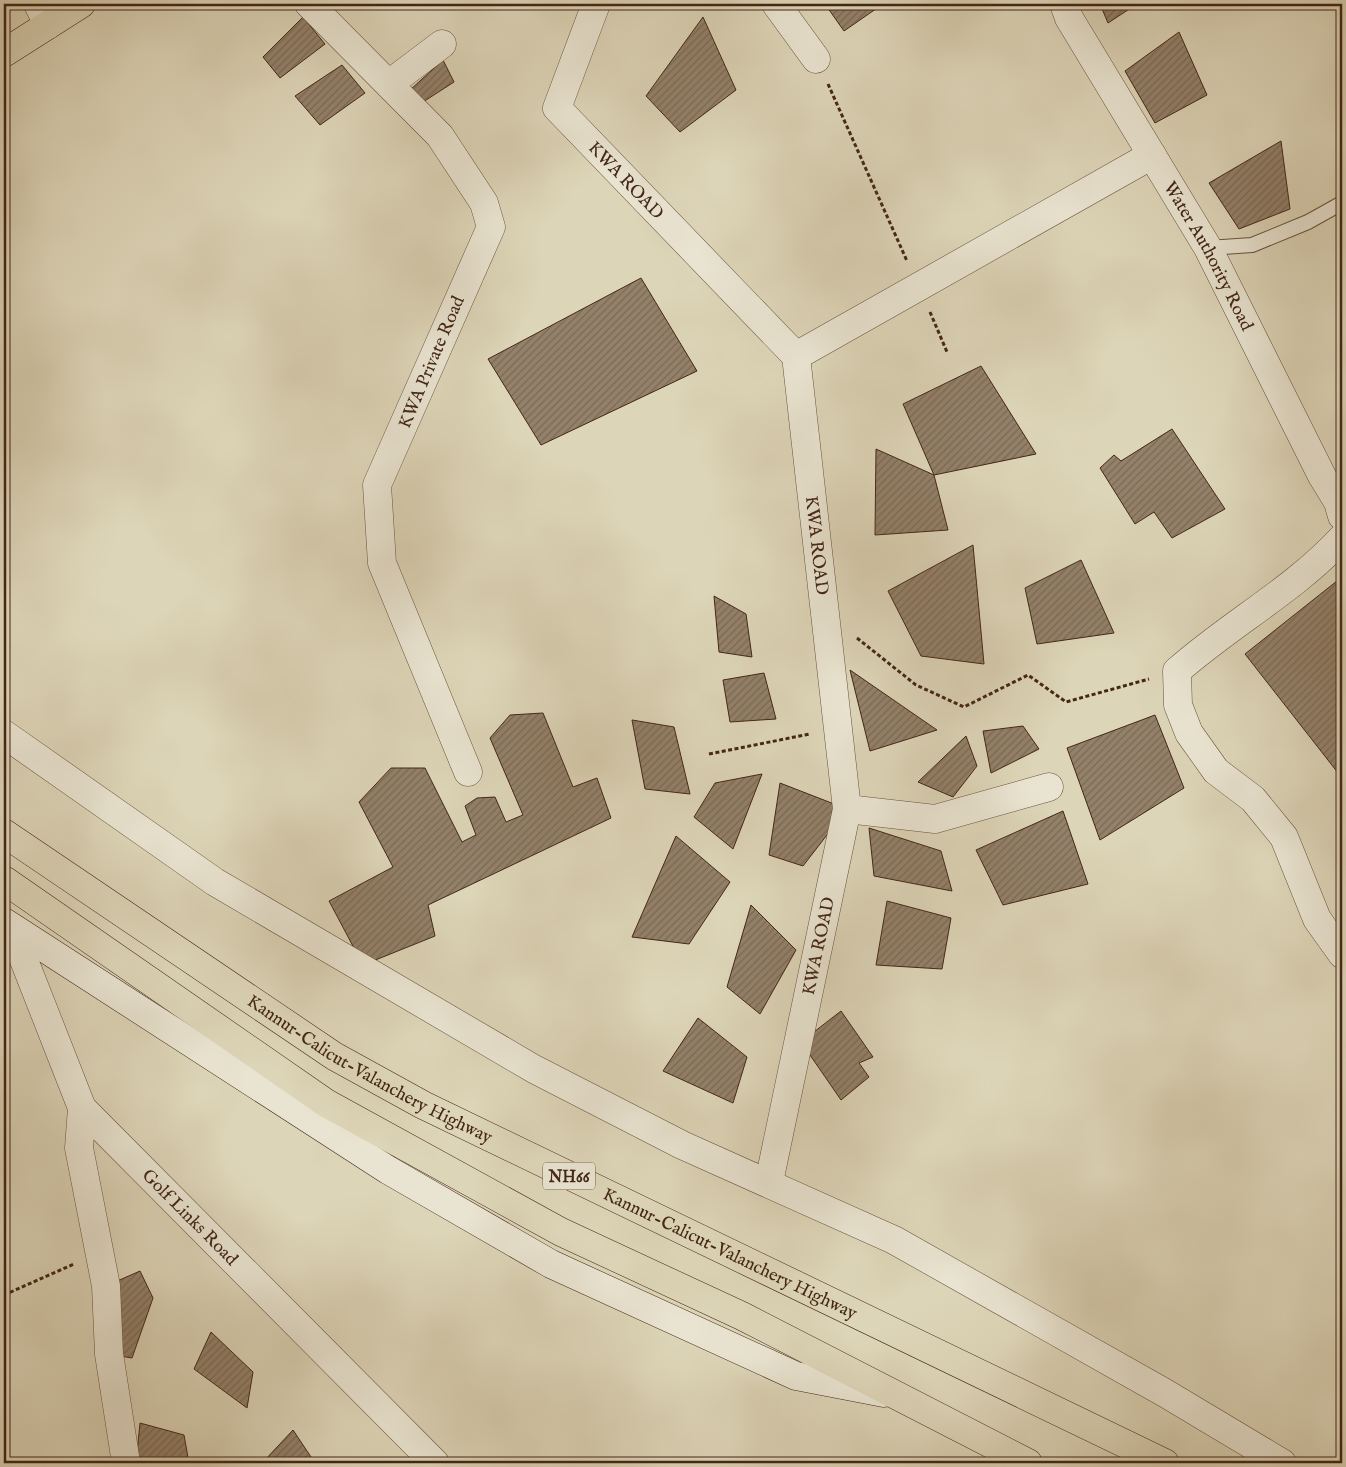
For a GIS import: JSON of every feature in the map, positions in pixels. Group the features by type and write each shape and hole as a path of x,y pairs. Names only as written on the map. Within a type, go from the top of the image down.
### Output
{"highway":[{"path":"4,54 43,15 81,4"},
{"name":"Kannur-Calicut-Valanchery Highway","path":"4,833 334,1056 423,1105 1164,1463"},
{"path":"4,880 326,1103 561,1232 742,1316 1028,1463"}],"street":[{"name":"KWA Private Road","path":"309,4 440,136 484,203 490,227 377,485 382,563 468,772"},
{"name":"KWA ROAD","path":"596,4 557,108 796,356 847,809 769,1182"},
{"path":"776,4 816,58"},
{"name":"Water Authority Road","path":"1064,4 1069,18 1208,248 1322,476 1338,502 1342,516"},
{"path":"389,84 442,44"},
{"path":"796,356 1152,155"},
{"path":"1342,538 1325,556 1281,592 1185,664 1178,705 1188,734 1216,771 1253,799 1284,837 1317,919 1342,954"},
{"path":"4,734 232,892 534,1069 682,1145 769,1182 894,1240 1282,1463"},
{"path":"847,809 935,819 1049,787"},
{"path":"8,925 388,1170 551,1264 796,1376 893,1394"},
{"name":"Golf Links Road","path":"8,925 82,1108 435,1463"},
{"path":"82,1108 79,1148 106,1286 109,1354 126,1463"}],"lane":[{"path":"1208,248 1252,246 1308,222 1342,203"}],"path":[{"path":"816,58 908,263"},
{"path":"928,307 947,352"},
{"path":"825,613 916,686 964,706 1028,675 1066,702 1185,664"},
{"path":"709,754 838,728"},
{"path":"4,1295 100,1252"}],"building":[{"path":"825,4 883,4 844,31"},
{"path":"1100,4 1137,4 1108,23"},
{"path":"303,17 325,44 280,78 263,57"},
{"path":"703,17 736,90 680,132 646,96"},
{"path":"1179,32 1207,95 1155,123 1125,71"},
{"path":"443,60 454,82 423,102 410,90"},
{"path":"342,65 365,93 320,125 295,96"},
{"path":"1281,141 1290,209 1239,229 1209,183"},
{"path":"641,278 697,371 541,445 488,359"},
{"path":"981,366 1036,454 934,475 903,404"},
{"path":"1172,429 1225,509 1172,538 1154,512 1135,524 1100,468 1114,455 1121,461"},
{"path":"876,449 934,475 948,530 875,535"},
{"path":"973,545 984,664 921,656 888,591"},
{"path":"1081,560 1114,633 1037,644 1025,588"},
{"path":"1342,577 1342,778 1245,654"},
{"path":"714,596 746,614 752,657 719,652"},
{"path":"850,670 937,730 870,751"},
{"path":"764,673 776,719 730,722 723,680"},
{"path":"543,713 573,787 597,778 611,818 428,905 435,936 363,965 329,901 393,867 359,802 391,768 425,768 462,842 476,835 465,806 477,798 495,797 506,822 523,815 490,738 510,715"},
{"path":"1155,715 1184,788 1100,840 1067,748"},
{"path":"632,720 674,727 690,794 645,789"},
{"path":"1023,726 1039,749 991,773 983,731"},
{"path":"966,736 977,766 953,797 918,782"},
{"path":"762,774 733,849 694,817 715,783"},
{"path":"780,783 847,809 803,866 769,855"},
{"path":"1063,811 1088,884 1003,905 976,850"},
{"path":"869,828 941,851 952,891 874,876"},
{"path":"676,836 730,882 689,944 632,937"},
{"path":"887,901 951,918 942,969 876,965"},
{"path":"751,905 796,950 760,1014 727,987"},
{"path":"841,1011 873,1057 859,1063 869,1077 841,1100 801,1042"},
{"path":"698,1018 747,1057 733,1103 663,1071"},
{"path":"140,1271 153,1298 132,1358 109,1354 106,1286"},
{"path":"211,1332 253,1372 247,1408 194,1369"},
{"path":"140,1423 184,1435 189,1463 136,1463"},
{"path":"293,1430 315,1463 265,1463 264,1461"}]}
